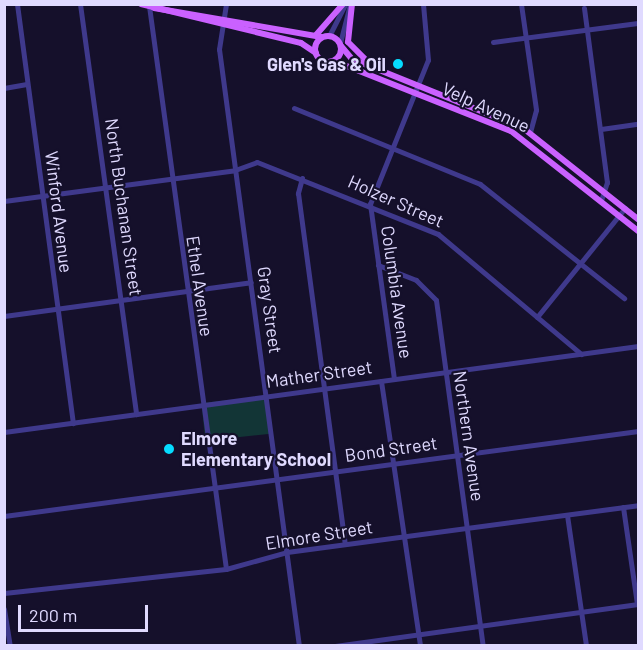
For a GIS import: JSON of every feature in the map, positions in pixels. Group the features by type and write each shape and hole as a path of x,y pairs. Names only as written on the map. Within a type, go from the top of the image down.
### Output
{"main road":[{"path":"141,4 220,20 326,36"},
{"path":"315,36 344,4"},
{"path":"351,4 349,44 374,65"},
{"path":"220,20 302,43 316,53 326,36"},
{"name":"Velp Avenue","path":"326,36 341,44 352,59 374,65 530,132 639,219"},
{"path":"334,61 341,44"},
{"name":"Velp Avenue","path":"316,53 322,61 334,61 511,131 639,231"}],"street":[{"name":"Winford Avenue","path":"17,4 73,423"},
{"name":"North Buchanan Street","path":"80,4 136,414"},
{"path":"220,20 226,4"},
{"path":"326,36 344,4"},
{"path":"341,44 351,4"},
{"name":"Columbia Avenue","path":"394,379 370,204 420,84 429,48 423,4"},
{"path":"521,4 536,115 530,132"},
{"name":"Ethel Avenue","path":"152,7 170,178 226,569"},
{"path":"584,8 601,129 606,193 602,201"},
{"name":"Gray Street","path":"220,20 236,170 299,645"},
{"path":"494,42 639,23"},
{"path":"4,88 27,84"},
{"path":"294,108 480,184 624,298"},
{"path":"601,129 639,123"},
{"name":"Holzer Street","path":"4,201 236,170 257,162 370,204 438,234 581,354"},
{"path":"302,178 298,193 345,544"},
{"path":"537,316 625,208"},
{"name":"Northern Avenue","path":"378,265 416,280 431,292 445,372 483,645"},
{"path":"4,316 251,282"},
{"name":"Mather Street","path":"4,432 639,346"},
{"name":"Columbia Avenue","path":"381,381 420,645"},
{"name":"Bond Street","path":"4,516 639,431"},
{"name":"Elmore Street","path":"4,593 226,569 287,552 639,505"},
{"path":"335,645 638,604 623,507"},
{"path":"567,515 586,645"},
{"path":"4,609 10,645"}],"green space":[{"path":"267,396 271,434 205,441 201,403"}],"place":[{"name":"Glen's Gas & Oil","path":"398,64"},
{"name":"Elmore Elementary School","path":"169,449"}]}
